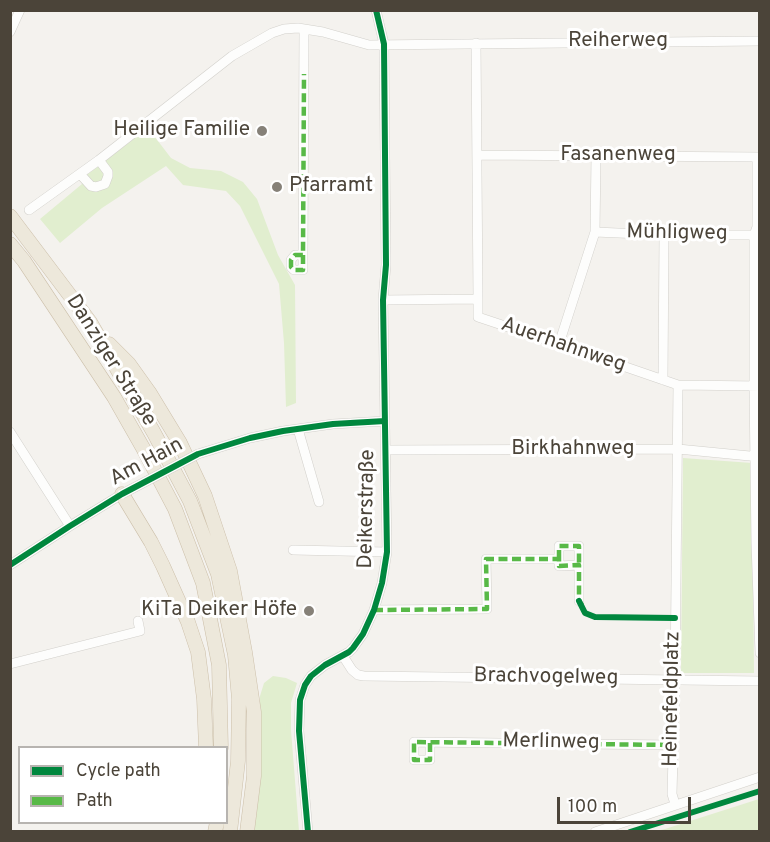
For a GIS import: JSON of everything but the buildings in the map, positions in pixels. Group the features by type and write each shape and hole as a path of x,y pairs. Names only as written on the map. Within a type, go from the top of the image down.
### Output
{"highway":[{"name":"Danziger Straße","path":"10,216 90,322 190,501 218,574 235,655 239,699 238,761 230,831"},
{"name":"Danziger Straße","path":"10,244 24,261 114,397 175,509 203,583 208,606 219,664 221,746"},
{"path":"90,322 129,364 171,427 205,496 230,571 254,712 254,776 247,831"},
{"path":"122,494 163,566 188,622 198,652 204,699 206,746"}],"street":[{"path":"10,32 20,10"},
{"name":"Deikerstraße","path":"308,831 301,762 300,700 311,676 325,665 343,656 359,641 374,610 382,584 387,552 383,300 386,265 384,44 376,10"},
{"name":"Reiherweg","path":"29,210 99,160 243,49 278,31 291,28 304,29 369,45 759,41"},
{"path":"303,255 304,29"},
{"path":"476,43 478,299"},
{"name":"Fasanenweg","path":"477,155 758,157"},
{"path":"559,344 595,232 596,156"},
{"path":"758,157 756,543 759,653"},
{"path":"80,174 92,186 100,187 105,184 108,172 99,160"},
{"name":"Mühligweg","path":"595,232 757,235"},
{"path":"663,380 664,235"},
{"name":"Auerhahnweg","path":"383,300 478,299 478,317 678,386 757,386"},
{"name":"Heinefeldplatz","path":"675,804 672,794 678,386"},
{"name":"Am Hain","path":"10,565 122,494 198,454 250,438 298,429 385,421"},
{"path":"298,429 319,502"},
{"path":"10,432 70,526"},
{"name":"Birkhahnweg","path":"386,450 678,449 757,457"},
{"path":"579,566 559,566 559,546 579,546 579,566 579,601"},
{"path":"293,550 387,552"},
{"path":"374,610 487,609 486,559 559,559"},
{"path":"10,664 140,631 138,621"},
{"name":"Brachvogelweg","path":"343,656 352,670 364,676 759,681"},
{"name":"Merlinweg","path":"430,742 673,745"},
{"path":"595,831 759,777"}],"green space":[{"path":"148,128 171,158 190,168 221,171 243,182 257,199 278,255 295,285 296,403 286,407 279,284 240,206 226,191 183,185 166,166 102,208 60,243 40,219 82,184 80,180"},
{"path":"683,458 752,463 754,673 681,673"},
{"path":"273,676 297,683 291,703 291,730 299,831 251,832 257,792 260,696 264,683"},
{"path":"759,799 759,831 656,831 665,829"}],"marked path":[{"path":"303,255 303,270 294,270 291,267 291,260 295,255 303,255 304,74"},
{"path":"559,559 559,546 579,546 579,565"},
{"path":"374,610 487,609 486,559 559,559 559,566 579,565 579,601 582,605"},
{"path":"430,743 430,760 414,760 414,742 673,745"}],"cycle path":[{"path":"308,832 299,731 300,700 311,676 325,665 349,652 363,634 374,610 382,583 387,552 383,300 386,265 384,44 376,10"},
{"path":"10,565 122,494 198,454 250,438 283,431 333,424 385,421"},
{"path":"579,601 585,613 595,617 675,618"},
{"path":"630,832 760,791"}],"place":[{"name":"Heilige Familie","path":"262,131"},
{"name":"Pfarramt","path":"277,187"},
{"name":"KiTa Deiker Höfe","path":"309,611"}]}
